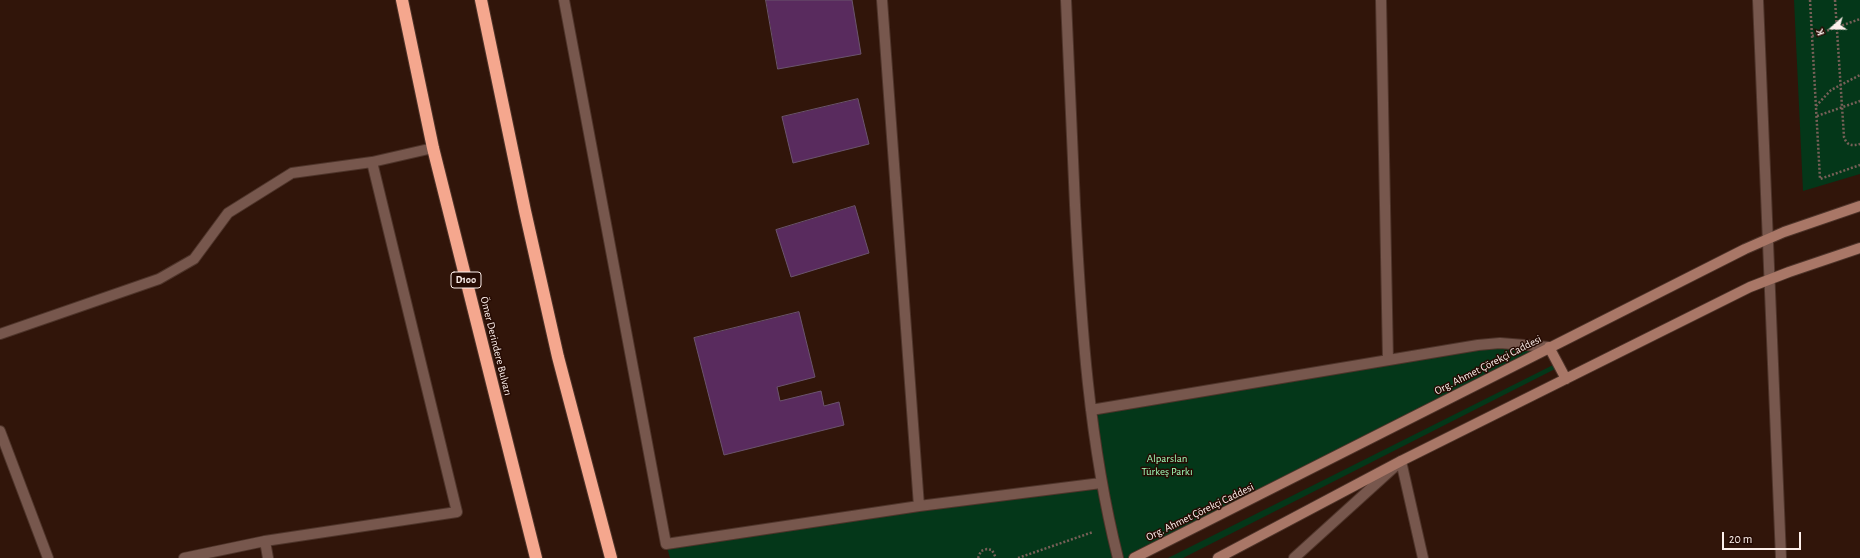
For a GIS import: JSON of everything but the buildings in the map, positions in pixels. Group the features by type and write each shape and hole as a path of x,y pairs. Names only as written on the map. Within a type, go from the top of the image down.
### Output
{"highway":[{"name":"Ömer Derindere Bulvarı","path":"402,0 433,148 536,558"},
{"path":"481,0 523,203 558,357 611,558"}],"main road":[{"name":"Org. Ahmet Çörekçi Caddesi","path":"1134,558 1318,466 1549,346 1766,239 1860,206"},
{"path":"1218,558 1401,461 1769,279 1860,248"},
{"path":"1549,346 1566,379"}],"street":[{"path":"564,0 666,544 919,506 1101,483"},
{"path":"882,0 919,506"},
{"path":"1066,0 1080,297 1091,410 1101,483 1118,558"},
{"path":"1381,0 1388,360"},
{"path":"1758,0 1766,239 1781,558"},
{"path":"0,334 160,279 194,259 228,213 292,173 372,162 433,148"},
{"path":"184,558 265,541 457,512 372,162"},
{"path":"1091,410 1478,345 1500,343 1549,346"},
{"path":"0,431 48,558"},
{"path":"1294,558 1401,461 1423,558"},
{"path":"265,541 268,558"}],"path":[{"path":"1810,0 1820,179 1860,165"},
{"path":"1835,0 1842,107 1846,141 1852,146 1860,144"},
{"path":"1812,36 1860,19"},
{"path":"1816,107 1831,90 1860,75"},
{"path":"1817,116 1860,101"},
{"path":"1018,558 1110,526"},
{"path":"978,558 981,551 987,549 994,552 996,558"}],"green space":[{"path":"1794,0 1860,0 1860,174 1803,191"},
{"name":"Alparslan Türkeş Parkı","path":"1478,345 1549,347 1134,558 670,558 666,544 1101,483 1091,410"},
{"path":"1555,364 1557,368 1183,558 1168,558"}]}
